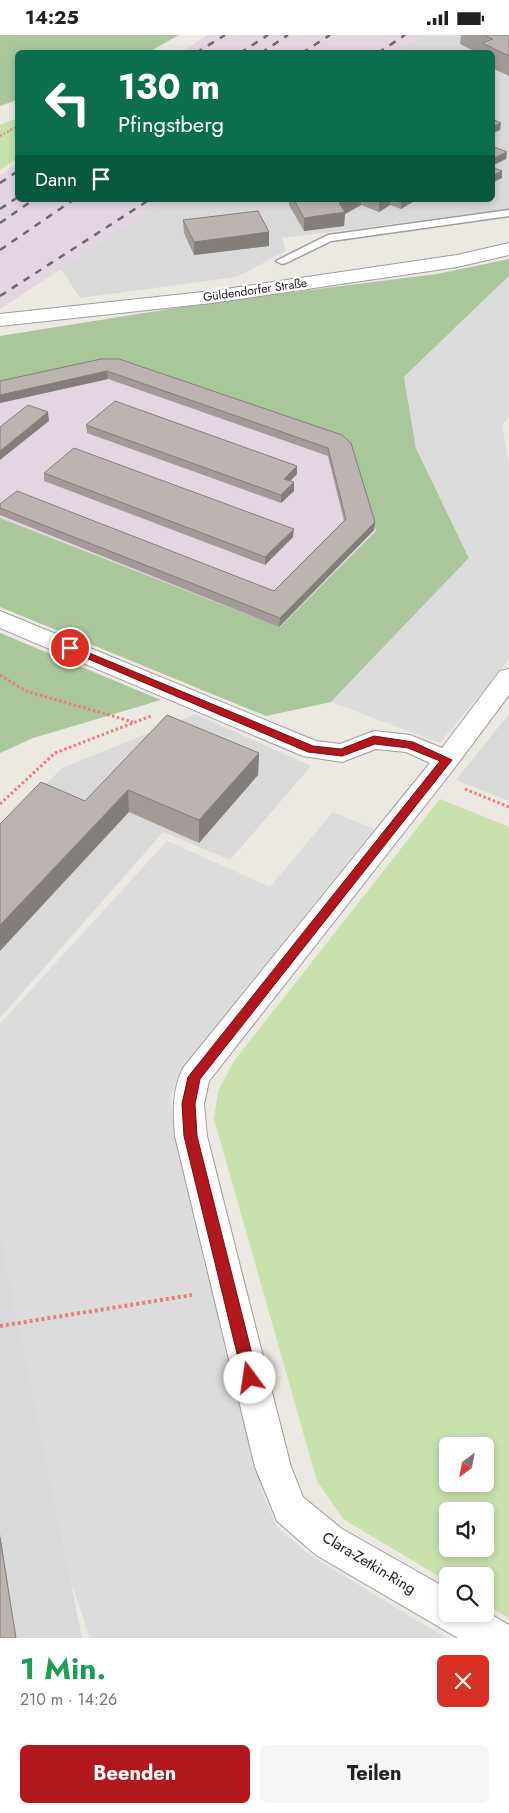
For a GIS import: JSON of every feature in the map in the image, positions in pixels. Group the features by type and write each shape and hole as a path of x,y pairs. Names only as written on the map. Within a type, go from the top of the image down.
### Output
{"street":[{"name":"Güldendorfer Straße","path":"0,320 212,297 456,261 509,249"},
{"path":"0,619 312,750 342,753 374,740 410,744 440,768"},
{"name":"Clara-Zetkin-Ring","path":"439,1605 329,1542 290,1509 272,1467 190,1136 188,1104 194,1077 440,768 509,677"},
{"path":"468,1622 495,1638"}],"lane":[{"name":"Güldendorfer Straße","path":"282,261 328,238 509,213"}],"path":[{"path":"0,136 15,128"},
{"path":"0,675 26,691 135,722"},
{"path":"0,804 55,753 194,699"},
{"path":"440,768 509,807"},
{"path":"0,1325 229,1289"}],"shaded area":[{"path":"208,35 423,35 398,50 184,50"},
{"path":"423,35 509,35 509,209 282,238 286,251 236,277 80,298 61,269 164,202 495,202 495,50 398,50"},
{"path":"15,164 15,202 164,202 0,309 0,175"},
{"path":"509,276 509,416 502,426 509,463 509,659 440,743 331,702 469,558 416,448 404,377"},
{"path":"112,364 350,445 376,531 280,627 0,518 0,389"},
{"path":"195,714 311,766 230,860 163,832 0,1018 0,830 62,768"},
{"path":"509,714 509,801 456,780"},
{"path":"333,812 374,829 183,1066 170,1097 176,1143 262,1492 277,1527 311,1556 446,1638 90,1638 70,1579 0,1238 0,1024 167,841 270,887"},
{"path":"0,1230 82,1638 0,1638"}],"green space":[{"path":"0,35 179,35 153,50 15,50 15,101 0,106"},
{"path":"15,119 15,159 0,170 0,125"},
{"path":"509,259 509,276 404,377 416,448 469,558 331,702 266,716 0,607 0,518 280,627 376,531 350,445 112,364 0,389 0,336 213,302 437,274"},
{"path":"0,633 161,700 33,738 0,753"},
{"path":"440,799 509,827 509,1618 494,1609 494,1567 439,1567 439,1576 343,1519 317,1481 214,1119 218,1091 234,1061"}],"building":[{"path":"483,35 509,35 509,56 482,43 493,39"},
{"path":"495,120 501,123 495,126"},
{"path":"495,147 507,152 495,158"},
{"path":"495,168 502,171 495,174"},
{"path":"295,202 341,202 339,203 345,212 304,218"},
{"path":"258,211 269,232 194,242 183,220"},
{"path":"101,359 119,359 342,435 351,443 375,522 280,618 0,508 0,504 17,491 274,591 346,519 328,448 107,371 0,395 0,381"},
{"path":"115,401 297,466 284,479 294,482 281,495 86,425"},
{"path":"28,405 48,412 0,451 0,427"},
{"path":"74,448 294,529 265,557 44,473"},
{"path":"167,715 259,753 199,820 128,790 0,925 0,824 41,782 85,801"},
{"path":"0,1538 16,1638 0,1638"}],"railway":[{"path":"201,50 225,35"},
{"path":"245,50 268,35"},
{"path":"266,50 288,35"},
{"path":"307,50 330,35"},
{"path":"382,50 405,35"},
{"path":"0,183 15,173"},
{"path":"0,209 15,199"},
{"path":"0,223 30,202"},
{"path":"0,250 70,202"},
{"path":"0,296 146,202"}],"route":[{"path":"70,648 312,750 342,753 374,740 410,744 447,760 194,1077 188,1104 190,1136 250,1378"}]}
